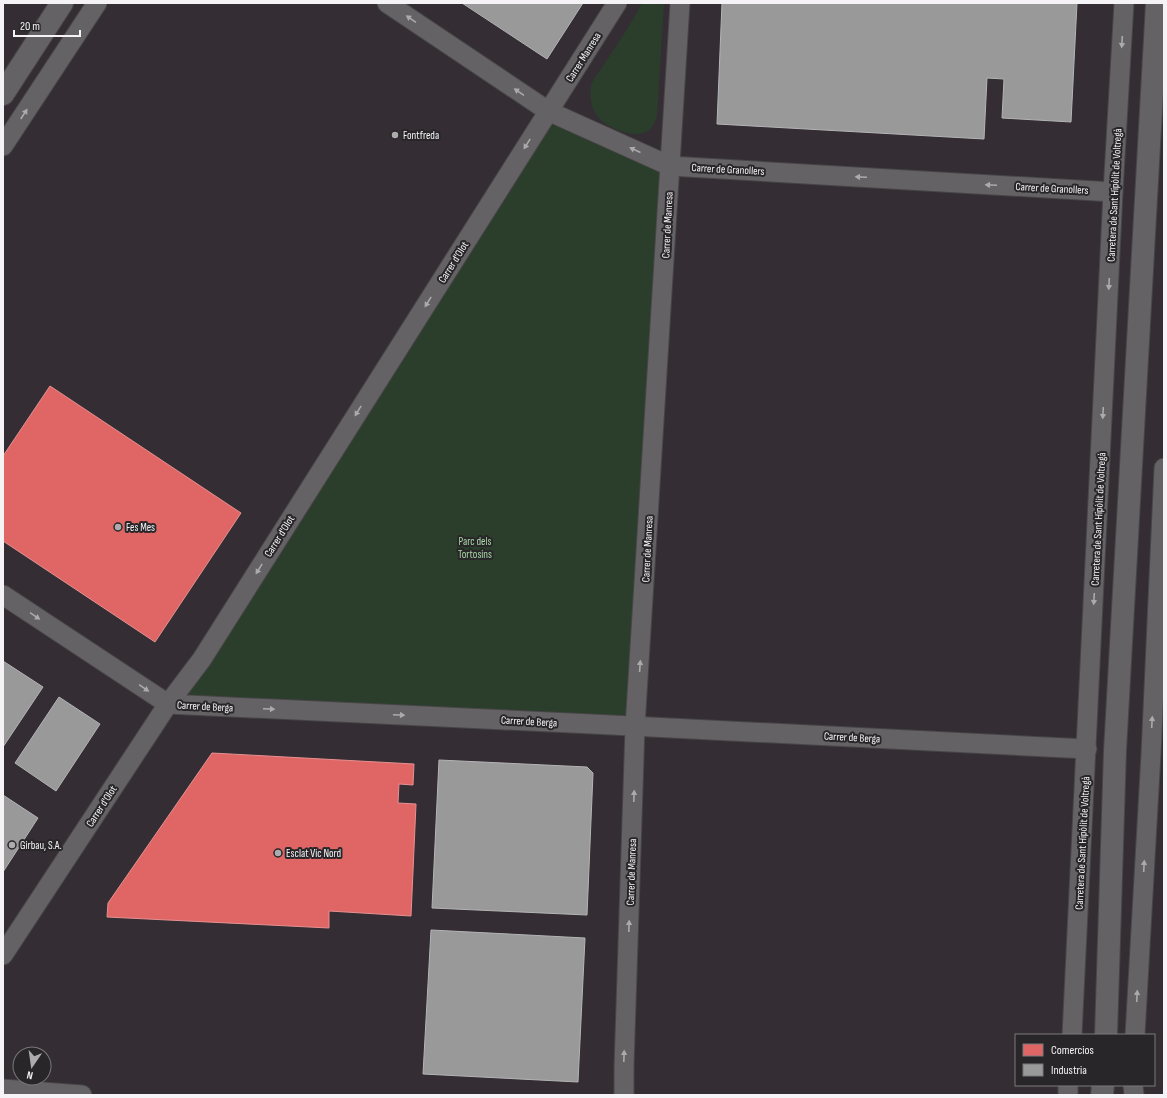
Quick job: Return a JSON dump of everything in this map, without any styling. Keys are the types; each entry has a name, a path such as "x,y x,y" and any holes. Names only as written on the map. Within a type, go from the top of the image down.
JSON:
{"street":[{"path":"3,94 62,3"},
{"path":"3,146 96,3"},
{"name":"Carrer de Granollers","path":"387,3 548,111 670,166 1113,192"},
{"name":"Carrer Manresa","path":"548,111 617,3"},
{"name":"Carrer de Manresa","path":"624,1095 636,727 680,3"},
{"name":"Carretera de Sant Hipòlit de Voltregà","path":"1072,1034 1113,192 1124,3"},
{"path":"1106,1034 1115,751 1157,3"},
{"name":"Carrer d'Olot","path":"3,955 168,704 202,659 548,111"},
{"path":"1135,1034 1157,754 1164,468"},
{"name":"Carrer de Berga","path":"3,595 168,704 1087,749"},
{"path":"3,1089 82,1095"}],"shaded area":[{"path":"3,3 1164,3 1164,1095 3,1095"}],"green space":[{"path":"642,3 664,3 657,116 651,128 641,134 635,134 623,132 599,119 592,106 590,91 593,80"},
{"name":"Parc dels Tortosins","path":"548,111 670,166 635,727 168,704"}],"building: Comercios":[{"name":"Fes Mes","path":"50,386 241,513 155,642 3,541 3,456"},
{"name":"Esclat Vic Nord","path":"212,753 414,764 413,785 399,784 398,803 416,804 411,916 329,911 329,928 107,917 108,903"}],"building: Industria":[{"path":"462,3 583,3 547,59"},
{"path":"722,3 1077,3 1071,122 1002,118 1004,79 987,78 984,139 717,124"},
{"path":"3,661 43,687 3,747"},
{"path":"59,697 100,724 56,791 15,763"},
{"path":"439,760 587,767 593,773 587,915 432,908"},
{"name":"Girbau, S.A.","path":"3,795 38,818 3,872"},
{"path":"431,930 585,938 578,1082 423,1074"}],"place":[{"name":"Fontfreda","path":"395,135"},
{"name":"Fes Mes","path":"118,527"},
{"name":"Girbau, S.A.","path":"12,845"},
{"name":"Esclat Vic Nord","path":"278,853"}]}
